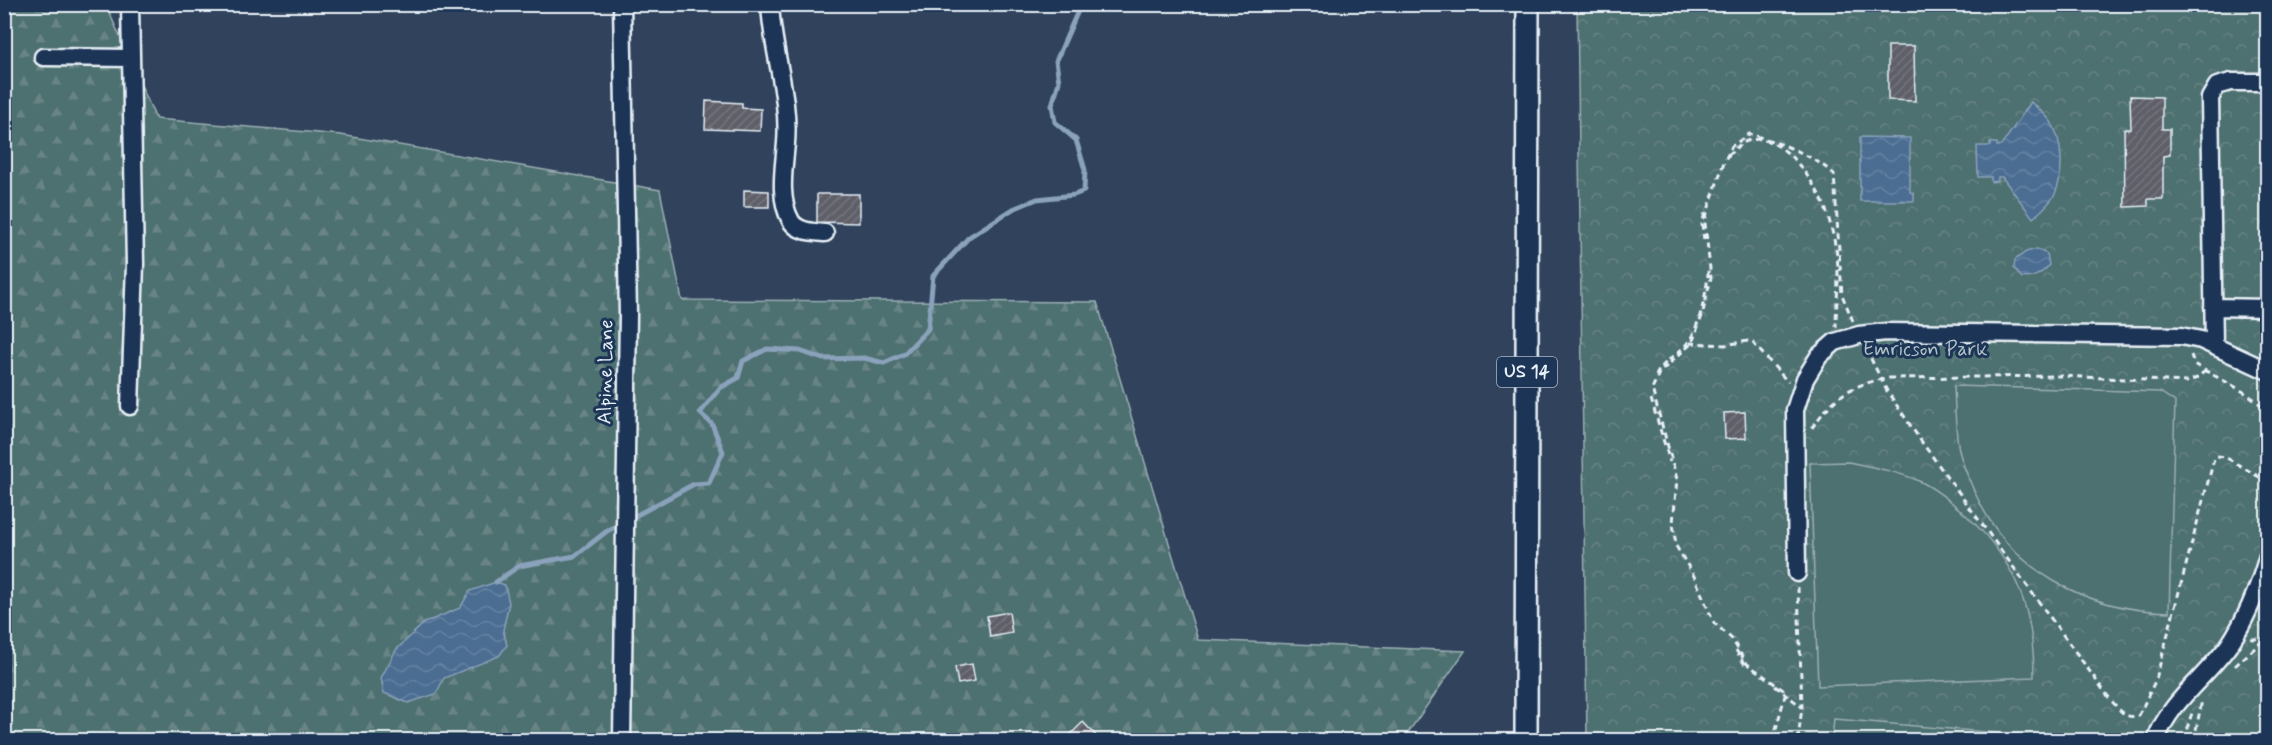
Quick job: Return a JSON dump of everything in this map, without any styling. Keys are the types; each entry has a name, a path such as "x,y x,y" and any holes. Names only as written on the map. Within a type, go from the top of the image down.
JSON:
{"main road":[{"name":"US 14","path":"1526,741 1528,4"}],"street":[{"path":"130,4 135,264 130,406"},
{"name":"Alpine Lane","path":"622,4 628,314 622,741"},
{"path":"770,4 773,37 785,99 786,141 783,190 786,210 793,224 806,232 825,233"},
{"path":"43,57 131,58"},
{"path":"2214,346 2210,98 2217,86 2231,82 2268,82"},
{"path":"2213,308 2268,308"},
{"path":"1797,573 1795,410 1805,379 1819,356 1835,342 1859,335 1886,332 2181,336 2214,346 2268,371"},
{"path":"2156,741 2169,714 2228,646 2247,614 2259,587 2268,556"}],"path":[{"path":"1802,707 1743,664 1730,640 1713,625 1693,577 1675,547 1672,523 1675,480 1654,411 1651,388 1657,372 1690,343 1700,316 1708,277 1703,214 1732,146 1749,134 1783,145 1822,164 1834,174 1842,295 1881,380 1921,441 2110,699 2124,714 2131,717 2139,715 2156,679 2214,459 2217,456 2225,457 2268,480"},
{"path":"1724,162 1735,148 1752,138 1772,142 1796,159 1823,201 1835,246 1835,342"},
{"path":"2191,338 2191,355 2194,364 2256,400 2268,415"},
{"path":"1690,343 1725,345 1748,341 1753,343 1800,394"},
{"path":"1796,455 1826,408 1861,383 1963,376 2061,376 2186,382 2197,378 2205,371"},
{"path":"2268,439 2263,458 2263,471 2268,480"},
{"path":"1797,573 1802,707 1798,741"},
{"path":"2231,669 2268,637"},
{"path":"2194,741 2202,700 2207,691"},
{"path":"1773,741 1786,695"}],"green space":[{"path":"4,5 106,5 156,119 341,135 660,190 682,300 1097,302 1198,640 1465,651 1403,740 5,740"},
{"name":"Emricson Park","path":"1577,5 2267,7 2267,740 1587,740"},
{"path":"1954,386 2160,392 2175,402 2169,612 2138,610 2108,604 2080,594 2054,581 2008,544 1990,520 1975,493 1962,461 1957,434"},
{"path":"1848,462 1893,472 1926,484 1951,502 1985,534 2010,570 2026,610 2031,631 2034,677 1818,686 1810,463"},
{"path":"1834,719 2078,740 1832,740"}],"water":[{"path":"2031,102 2051,122 2058,138 2061,157 2060,177 2055,194 2033,218 2002,177 1998,177 1998,181 1991,182 1991,177 1978,177 1977,146 1990,146 1990,143 1997,143 1997,146 2001,146"},
{"path":"1860,137 1910,138 1910,192 1914,193 1914,201 1860,201"},
{"path":"2036,249 2047,254 2049,265 2037,275 2029,278 2021,277 2014,268 2015,260 2026,252"},
{"path":"496,582 505,585 509,603 503,630 507,645 499,656 444,678 436,694 408,703 384,693 381,678 396,650 424,623 460,608 470,591"}],"building":[{"path":"1888,46 1914,46 1915,101 1888,100"},
{"path":"2130,96 2162,97 2162,129 2170,129 2170,155 2163,156 2163,199 2148,199 2148,206 2125,207 2124,129 2131,129"},
{"path":"706,101 742,103 742,108 761,109 760,131 705,129"},
{"path":"744,190 769,191 769,207 744,207"},
{"path":"817,194 859,194 859,223 817,222"},
{"path":"1745,412 1746,438 1725,439 1724,413"},
{"path":"1009,612 1012,633 990,637 987,616"},
{"path":"972,664 975,681 958,684 955,667"},
{"path":"1083,722 1101,741 1064,741"}],"waterway":[{"path":"496,582 519,566 575,556 607,531 694,484 709,483 723,452 712,424 700,413 720,388 738,378 743,361 767,349 800,351 823,359 864,358 884,363 904,354 928,329 933,276 969,237 1013,209 1037,199 1074,195 1084,191 1085,170 1076,140 1055,122 1052,105 1059,82 1056,61 1081,4"}]}
